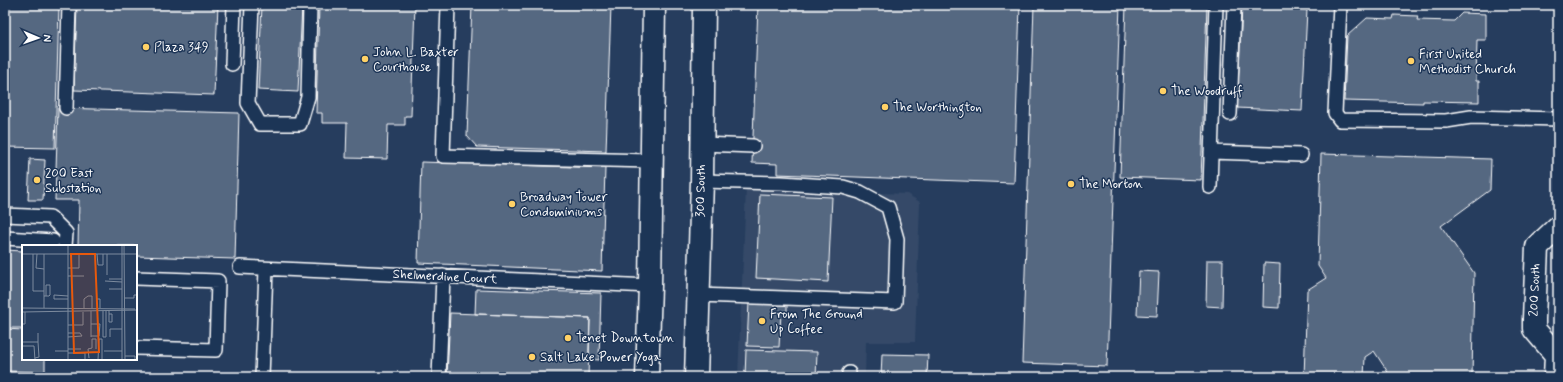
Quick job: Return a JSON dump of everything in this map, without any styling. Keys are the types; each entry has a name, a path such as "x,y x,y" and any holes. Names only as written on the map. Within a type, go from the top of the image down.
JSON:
{"street":[{"path":"647,377 650,286 654,5"},
{"name":"300 South","path":"696,377 702,181 704,5"},
{"name":"200 South","path":"1555,377 1557,354 1534,329 1534,319 1537,247 1558,227"}],"lane":[{"path":"66,108 69,5"},
{"path":"232,64 234,5"},
{"path":"252,5 248,103 260,124 300,124 308,96 310,5"},
{"path":"448,5 443,156 651,161"},
{"path":"1210,187 1216,5"},
{"path":"1230,114 1234,5"},
{"path":"1340,5 1335,113 1340,120 1446,121 1471,117 1558,120"},
{"path":"702,144 753,146"},
{"path":"1211,152 1301,155"},
{"path":"698,295 895,302 897,239 888,206 860,192 843,187 781,183 702,181"},
{"path":"5,215 50,217 66,233 59,243 5,238"},
{"name":"Shelmerdine Court","path":"240,267 650,286"},
{"path":"262,377 266,269"},
{"path":"439,377 443,276"},
{"path":"137,278 218,281 216,350 137,348"}],"path":[{"path":"1529,8 1536,8"}],"shaded area":[{"path":"746,188 907,194 920,202 915,342 866,342 865,377 738,377"}],"building":[{"path":"6,5 59,5 55,148 5,147"},
{"name":"Plaza 349","path":"77,5 218,5 214,95 74,90"},
{"path":"262,5 302,5 298,92 258,90"},
{"name":"John L. Baxter Courthouse","path":"319,5 415,5 411,116 405,116 405,125 388,125 387,159 346,158 347,123 322,123 322,113 316,113"},
{"path":"472,5 611,5 606,151 477,147 467,136"},
{"name":"The Worthington","path":"758,5 1020,5 1014,183 777,174 777,164 752,163"},
{"name":"The Morton","path":"1034,5 1120,5 1107,366 1022,363"},
{"name":"The Woodruff","path":"1126,5 1207,5 1201,180 1120,177"},
{"path":"1242,6 1307,10 1302,111 1237,108"},
{"name":"First United Methodist Church","path":"1462,13 1486,14 1486,40 1477,40 1476,81 1479,81 1479,102 1423,101 1423,103 1344,101 1347,36 1367,18 1393,19 1394,15 1418,16 1417,20 1454,21"},
{"path":"58,108 239,113 235,259 137,256 137,245 78,245 79,200 55,200"},
{"path":"1321,154 1491,159 1490,190 1441,226 1474,273 1472,377 1391,377 1374,351 1365,357 1364,377 1304,377 1307,290 1326,278 1318,266"},
{"name":"200 East Substation","path":"30,159 45,160 43,200 28,200"},
{"name":"Broadway Tower Condominiums","path":"421,162 605,168 602,271 418,263"},
{"path":"760,194 832,197 828,282 756,278"},
{"path":"5,250 22,251 22,328 5,328"},
{"path":"1207,260 1223,260 1222,307 1206,306"},
{"path":"1264,263 1280,264 1279,308 1263,307"},
{"path":"1139,271 1159,272 1157,316 1137,315"},
{"path":"476,289 601,293 599,360 589,359 590,318 475,314"},
{"path":"749,302 787,304 787,313 781,313 779,347 747,346"},
{"path":"450,313 590,318 588,377 447,377"},
{"path":"5,329 22,330 22,360 45,360 45,372 5,371"},
{"path":"746,350 817,352 816,377 745,377"},
{"path":"882,354 928,355 927,377 881,377"}],"place":[{"name":"Plaza 349","path":"146,47"},
{"name":"John L. Baxter Courthouse","path":"365,59"},
{"name":"First United Methodist Church","path":"1411,61"},
{"name":"The Woodruff","path":"1163,91"},
{"name":"The Worthington","path":"885,107"},
{"name":"200 East Substation","path":"37,180"},
{"name":"The Morton","path":"1071,184"},
{"name":"Broadway Tower Condominiums","path":"512,204"},
{"name":"From The Ground Up Coffee","path":"762,321"},
{"name":"Tenet Downtown","path":"568,338"},
{"name":"Salt Lake Power Yoga","path":"532,357"}]}
